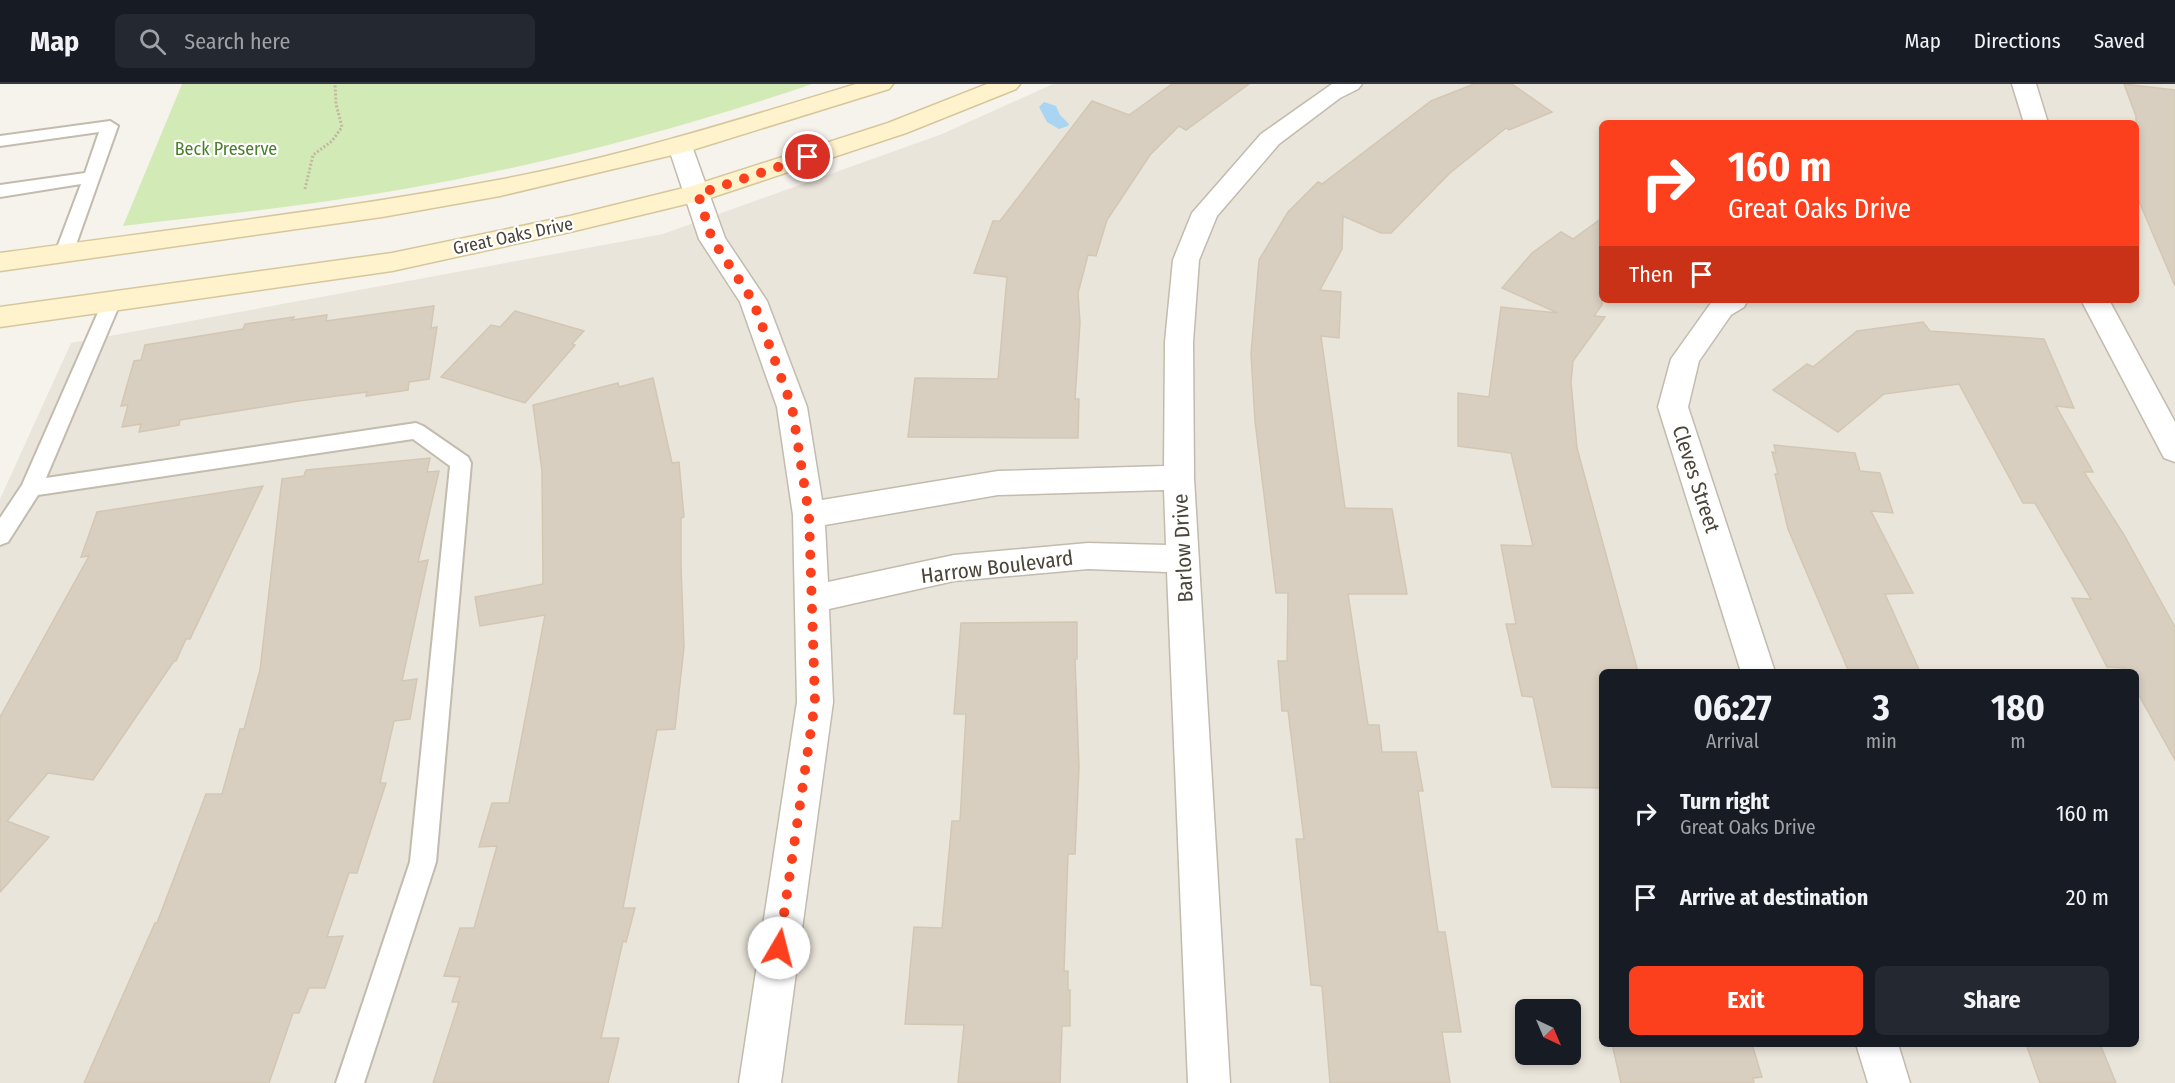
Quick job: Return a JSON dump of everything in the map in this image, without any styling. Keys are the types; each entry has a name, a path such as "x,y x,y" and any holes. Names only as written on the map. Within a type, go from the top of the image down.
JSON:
{"street":[{"path":"0,262 382,209 500,188 680,146 880,84"},
{"name":"Great Oaks Drive","path":"0,317 392,262 570,224 698,194 897,128 1008,84"},
{"name":"Barlow Drive","path":"1209,1083 1179,478 1179,342 1186,260 1205,213 1270,139 1332,93 1350,84"},
{"path":"2025,84 2035,120"},
{"path":"680,146 712,239 753,301 792,407 809,515 815,702 760,1083"},
{"name":"Cleves Street","path":"1729,303 1721,308 1685,358 1673,407 1757,669"},
{"path":"2097,303 2175,450"},
{"path":"809,515 998,483 1179,478"},
{"name":"Harrow Boulevard","path":"812,599 954,568 1088,556 1184,559"},
{"path":"1878,1047 1889,1083"}],"lane":[{"path":"0,141 110,126 64,253"},
{"path":"0,191 92,177"},
{"path":"0,536 30,488 112,301"},
{"path":"30,488 416,431 461,463 423,862 350,1083"}],"path":[{"path":"303,195 314,155 332,141 342,128 336,104 335,84"}],"shaded area":[{"path":"1053,84 2175,84 2175,1083 0,1083 0,499 71,343 663,234 942,134"}],"green space":[{"name":"Beck Preserve","path":"182,84 812,84 623,141 493,172 363,196 123,226"}],"water":[{"path":"1044,102 1056,106 1060,115 1069,124 1068,126 1059,129 1047,122 1039,107"}],"building":[{"path":"1172,84 1249,84 1186,130 1179,126 1150,155 1107,220 1096,256 1088,255 1078,293 1080,323 1075,399 1079,399 1078,438 908,437 915,378 998,379 1007,277 974,273 993,221 1000,221 1092,101 1129,115"},
{"path":"1474,84 1512,84 1552,112 1509,130 1506,128 1450,173 1391,233 1381,233 1343,216 1342,249 1320,290 1341,292 1339,338 1321,336 1345,508 1392,509 1407,594 1348,594 1368,725 1379,725 1382,752 1416,752 1423,791 1418,791 1438,932 1445,932 1461,1032 1442,1032 1450,1083 1330,1083 1322,986 1311,985 1296,839 1304,839 1288,711 1282,711 1278,661 1287,661 1288,593 1276,593 1255,421 1251,354 1259,260 1288,212 1318,182 1322,184 1431,101"},
{"path":"2124,84 2175,90 2175,286 2139,201 2139,120 2136,120"},
{"path":"1599,220 1599,303 1602,305 1594,316 1605,317 1573,361 1571,382 1577,448 1637,669 1599,669 1599,788 1552,787 1533,697 1522,696 1506,624 1516,624 1501,545 1533,546 1511,453 1458,446 1458,393 1489,397 1501,307 1558,313 1502,288 1532,253 1561,232 1573,239"},
{"path":"434,306 431,328 437,327 429,379 409,382 408,390 366,396 367,392 299,401 180,420 179,425 139,432 141,424 122,427 128,405 121,406 134,361 141,360 145,345 243,329 245,324 294,317 292,320 327,315 326,321"},
{"path":"515,311 584,331 572,344 575,345 525,403 441,377 491,325 500,327"},
{"path":"1923,322 1930,331 2044,339 2074,408 2056,406 2093,472 2084,472 2124,535 2175,627 2175,760 2139,695 2139,669 2107,667 2072,598 2091,599 2035,503 2023,503 1959,384 1884,394 1838,432 1773,390 1807,364 1813,367 1857,331"},
{"path":"653,378 672,463 679,462 684,517 681,518 681,566 684,647 675,729 657,730 623,908 635,908 626,942 623,941 601,1038 619,1038 608,1083 433,1083 459,1002 452,1002 460,977 444,976 460,928 474,928 497,846 479,847 492,803 509,803 545,615 480,626 475,597 543,584 542,471 533,405 618,383 619,387"},
{"path":"1774,445 1855,453 1860,471 1880,473 1893,513 1871,511 1913,593 1885,594 1919,669 1848,669 1788,529 1775,474 1778,474 1772,452 1776,453"},
{"path":"430,458 427,472 439,471 418,562 428,560 402,681 417,679 410,719 394,721 380,783 386,783 357,873 349,873 327,937 343,936 325,988 309,988 299,1013 293,1013 269,1083 84,1083 155,923 157,923 206,794 222,794 240,729 244,729 260,670 282,479 304,476 306,470"},
{"path":"263,486 190,639 186,639 176,661 93,780 48,773 7,821 49,837 0,892 0,717 89,556 81,557 97,512"},
{"path":"1077,622 1077,659 1075,659 1079,767 1075,854 1068,854 1064,971 1068,971 1070,1026 1062,1026 1060,1083 958,1083 964,1025 905,1024 914,927 942,928 952,821 960,821 966,714 954,714 961,623"},
{"path":"1613,1047 1753,1047 1762,1077 1753,1078 1754,1083 1621,1083"},
{"path":"2027,1047 2101,1047 2116,1083 2040,1083"}],"route":[{"path":"779,948 815,702 809,515 792,407 753,301 712,239 698,194 808,157"}]}
